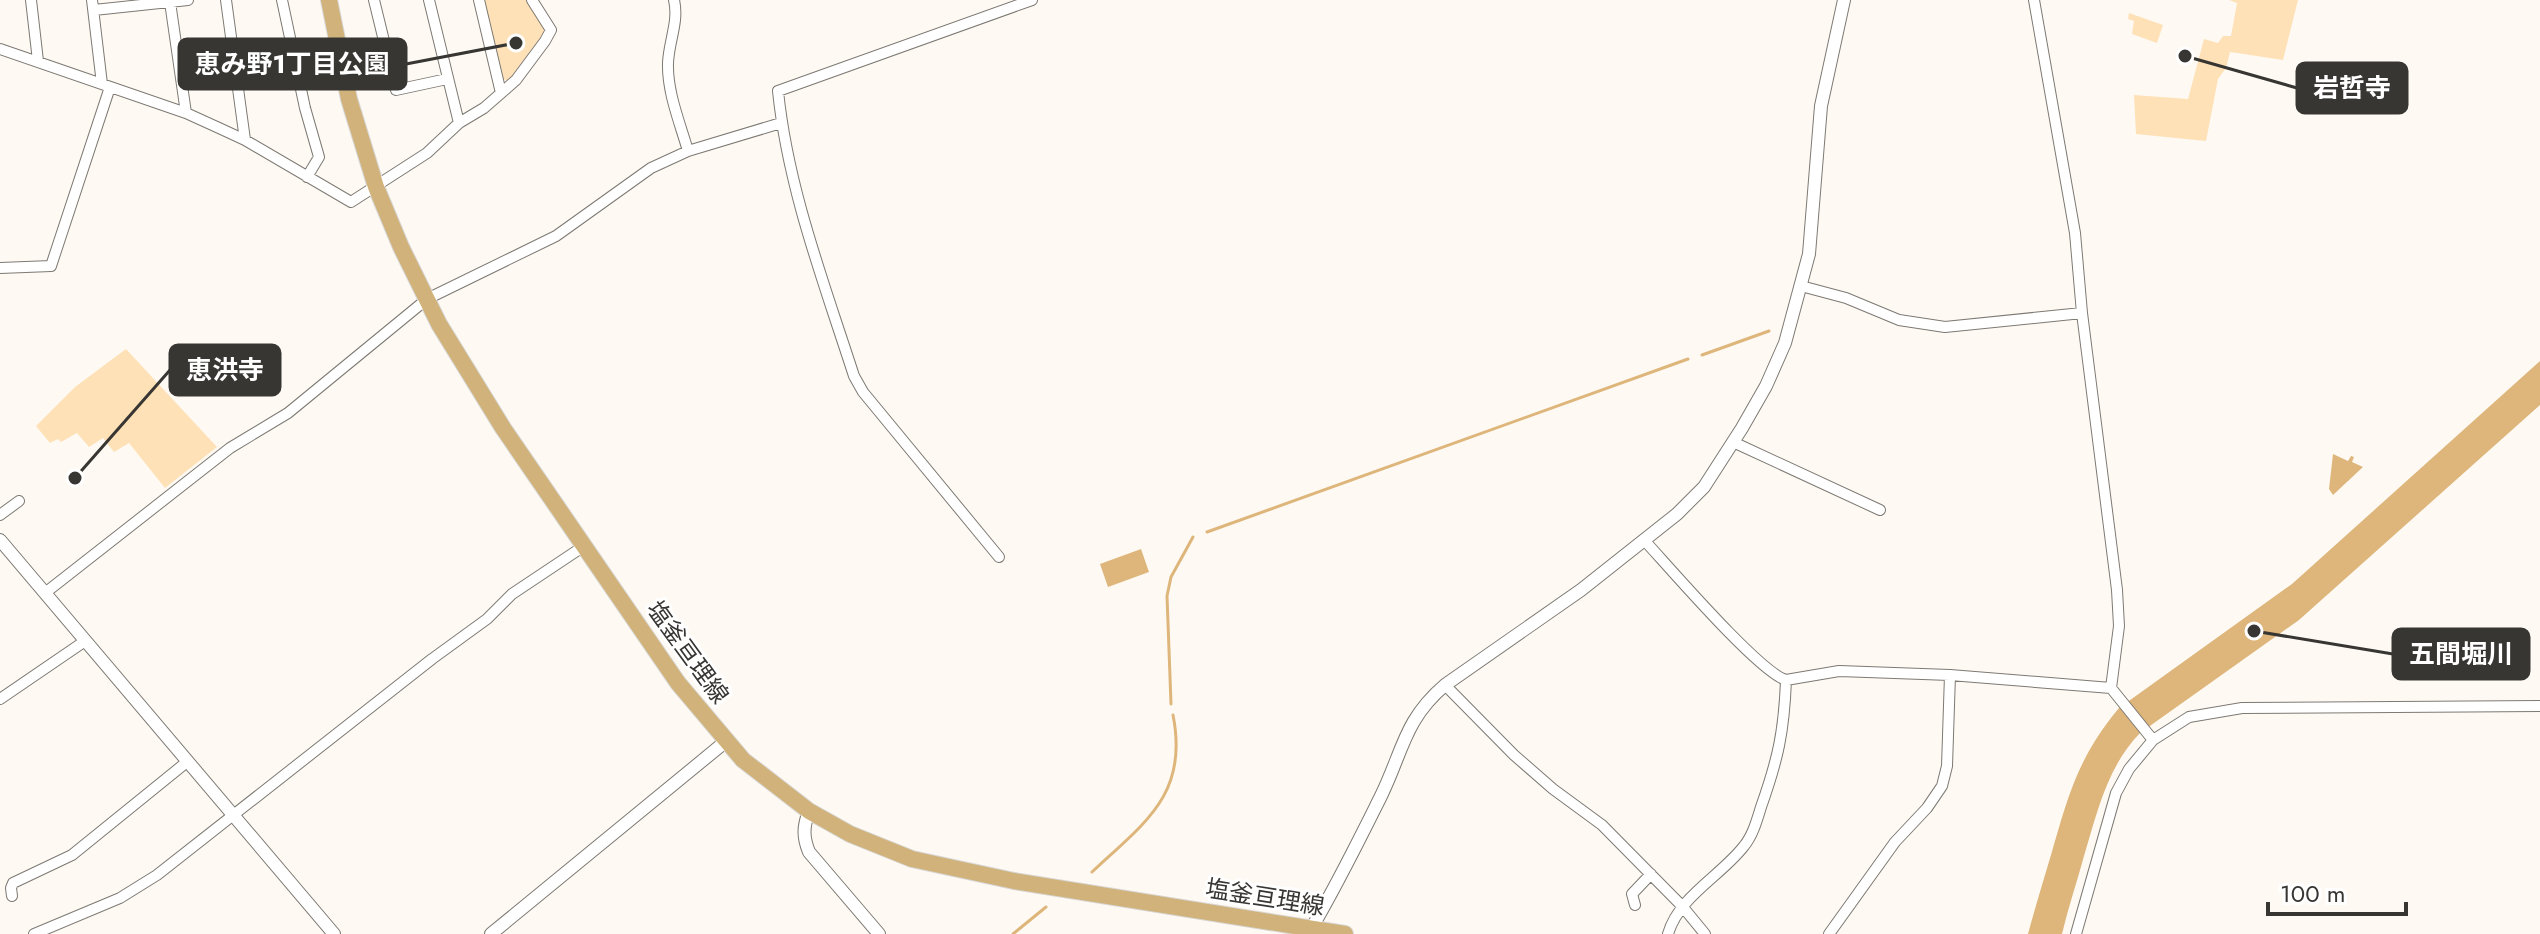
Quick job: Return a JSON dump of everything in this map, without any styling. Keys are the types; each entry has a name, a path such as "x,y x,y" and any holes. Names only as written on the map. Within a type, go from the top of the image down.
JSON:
{"main road":[{"name":"塩釜亘理線","path":"329,0 349,99 376,187 427,299 503,428 678,683 725,742 770,783 809,811 886,850 936,866 1310,932 1345,934"}],"street":[{"path":"31,0 38,61"},
{"path":"0,268 51,266 106,86 93,5 188,0"},
{"path":"226,0 245,140"},
{"path":"282,0 319,157 307,177"},
{"path":"374,0 396,90 447,79"},
{"path":"429,0 459,123"},
{"path":"479,0 501,93"},
{"path":"0,49 186,113 245,140 351,202 427,153 459,123 484,108 516,80 551,30 532,0"},
{"path":"674,0 677,17 668,66 673,98 688,151"},
{"path":"999,557 863,392 854,376 800,211 781,123 778,91 1032,0"},
{"path":"1310,932 1382,793 1412,720 1445,685 1581,590 1644,540 1704,487 1733,442 1778,360 1801,286 1813,234 1821,106 1844,0"},
{"path":"2034,0 2075,233 2117,593 2119,626 2111,688"},
{"path":"170,2 186,113"},
{"path":"45,593 230,448 288,413 331,380 382,333 427,299 556,236 651,168 688,151 781,123"},
{"path":"1801,286 1846,298 1899,320 1945,327 2082,313"},
{"path":"1733,442 1880,510"},
{"path":"0,515 19,501"},
{"path":"0,540 334,934"},
{"path":"1644,540 1778,678 1786,680 1839,671 1950,675 2111,688 2153,740"},
{"path":"34,934 120,898 157,875 487,619 512,594 584,546"},
{"path":"0,699 85,641"},
{"path":"1829,934 1895,842 1927,808 1942,786 1947,766 1950,675"},
{"path":"1668,934 1682,906 1745,845 1753,830 1779,755 1785,722 1786,680"},
{"path":"1445,685 1514,755 1602,825 1682,906 1705,934"},
{"path":"2076,934 2116,793 2129,769 2153,740 2189,717 2242,708 2540,706"},
{"path":"491,934 725,742"},
{"path":"12,896 13,883 72,855 188,761"},
{"path":"809,811 803,838 809,852 876,933"},
{"path":"1635,905 1632,894 1651,874"}],"shaded area":[{"path":"483,0 527,0 545,31 508,81 503,79"},
{"path":"2229,0 2298,0 2283,60 2230,52 2226,68 2218,79 2206,141 2136,134 2134,95 2188,99 2204,39 2218,43 2223,36 2231,36 2237,3"},
{"path":"2129,13 2163,25 2157,43 2132,34 2134,21 2128,19"},
{"path":"126,349 217,447 165,488 129,443 114,452 103,438 89,447 77,433 61,442 58,439 50,443 36,426 75,387"},
{"path":"2540,361 2540,405 2299,620 2140,733 2119,761 2104,791 2062,934 2028,934 2076,778 2093,743 2119,708 2292,584"},
{"path":"2333,454 2348,461 2351,456 2354,457 2352,462 2363,467 2333,495 2329,489"},
{"path":"1141,549 1149,572 1108,587 1100,564"}],"waterway":[{"path":"1702,355 1769,331"},
{"path":"1207,532 1688,359"},
{"path":"1171,704 1167,596 1171,577 1193,537"},
{"path":"1092,872 1145,822 1168,787 1176,743 1173,715"},
{"path":"1013,934 1046,907"}],"place":[{"name":"恵み野1丁目公園","path":"516,43"},
{"name":"岩哲寺","path":"2185,56"},
{"name":"恵洪寺","path":"75,478"},
{"name":"五間堀川","path":"2254,631"}]}
